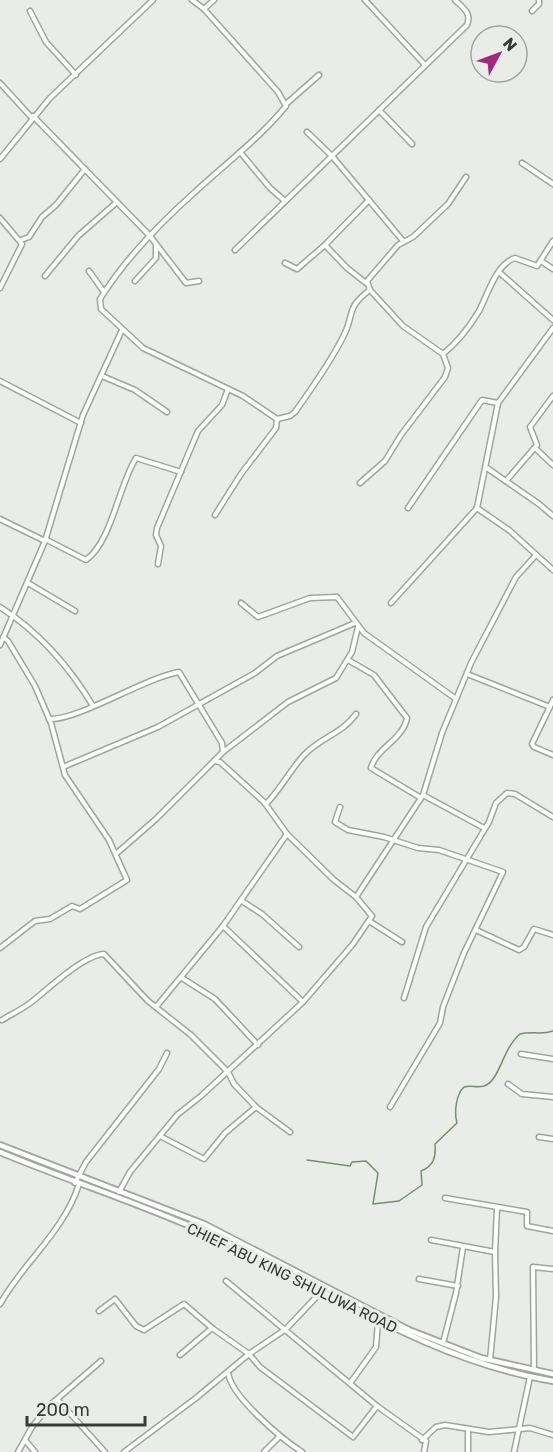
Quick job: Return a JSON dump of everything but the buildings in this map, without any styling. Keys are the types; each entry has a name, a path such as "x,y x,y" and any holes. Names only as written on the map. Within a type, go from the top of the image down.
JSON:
{"street":[{"path":"0,159 33,117 153,0"},
{"path":"192,0 204,9 286,104"},
{"path":"204,9 214,0"},
{"path":"365,0 425,65"},
{"path":"235,250 467,25 468,12 455,0"},
{"path":"532,10 539,4 539,0"},
{"path":"30,11 46,42 76,75"},
{"path":"320,75 286,104 240,152 150,236 113,277 99,305 122,330 143,348 236,393 277,419 290,416 295,412 344,336 349,313 354,304 370,290"},
{"path":"0,83 150,236 186,283 199,281"},
{"path":"379,110 412,144"},
{"path":"307,132 332,156 403,241"},
{"path":"240,152 270,188 285,201"},
{"path":"522,164 553,184"},
{"path":"21,240 29,237 42,217 56,205 85,169"},
{"path":"367,283 369,276 403,241 413,237 448,204 466,177"},
{"path":"285,263 297,269 325,245 369,200"},
{"path":"45,276 72,243 117,202"},
{"path":"0,218 21,240 21,248 0,288"},
{"path":"443,354 464,333 499,272 514,258 536,267 553,241"},
{"path":"135,281 156,258 155,245"},
{"path":"325,245 347,268 367,283 370,290 403,326 443,354 448,368 445,377 401,435 385,461 360,483"},
{"path":"541,261 553,269"},
{"path":"89,271 104,292"},
{"path":"499,272 553,320"},
{"path":"494,280 502,277"},
{"path":"391,603 477,508 498,403 553,328"},
{"path":"0,645 45,540 81,423 122,330"},
{"path":"102,376 135,390 167,412"},
{"path":"0,381 81,423"},
{"path":"158,564 161,546 156,530 198,431 212,418 227,397 228,389"},
{"path":"227,397 236,393"},
{"path":"507,481 535,448 537,442 530,427 553,396"},
{"path":"408,508 482,400 498,403"},
{"path":"215,515 241,474 276,428 277,419"},
{"path":"535,448 553,465"},
{"path":"0,519 86,561 103,538 123,484 136,458 181,472"},
{"path":"486,468 553,516"},
{"path":"477,508 509,530 553,570"},
{"path":"356,897 422,797 435,752 467,674 516,576 536,555"},
{"path":"28,583 75,611"},
{"path":"241,603 258,617 310,598 333,596 338,598 357,625 456,699"},
{"path":"0,607 13,615 72,671 93,706"},
{"path":"117,853 156,819 221,754 288,702 334,680 348,660 357,625"},
{"path":"63,766 158,728 255,673 277,656 357,625"},
{"path":"0,948 35,921 50,919 72,906 80,909 127,880 117,853 76,794 63,766 51,721 26,669 3,637"},
{"path":"348,660 374,675 407,718 403,731 386,745 371,768 484,828"},
{"path":"51,721 93,706 128,689 177,672 183,676 197,704 222,743 220,762"},
{"path":"467,674 550,707"},
{"path":"553,700 532,746 553,755"},
{"path":"266,804 280,790 303,756 337,733 356,714"},
{"path":"119,1192 126,1178 184,1108 228,1072 303,1002 369,921 370,913 356,897 334,880 287,834 266,804 220,762 214,761"},
{"path":"404,998 426,927 484,828 496,803 507,793 515,794 553,817"},
{"path":"340,807 334,822 348,830 395,840 418,848 439,850 465,861 503,872 452,985 440,1023 390,1107"},
{"path":"156,1007 182,978 242,901 287,834"},
{"path":"242,901 262,914 299,947"},
{"path":"369,921 402,942"},
{"path":"223,926 303,1002"},
{"path":"476,930 519,950 524,947 534,929 553,935"},
{"path":"2,1020 33,1002 59,978 101,954 106,956 156,1007 191,1035 228,1072 234,1084 256,1107 290,1132"},
{"path":"182,978 215,999 258,1045"},
{"path":"0,1304 21,1270 63,1217 78,1177 147,1081 159,1069 167,1053"},
{"path":"521,1054 553,1059"},
{"path":"508,1084 522,1094 553,1097"},
{"path":"160,1136 204,1159 225,1133 256,1107"},
{"path":"539,1137 553,1139"},
{"path":"0,1145 204,1224 344,1299 409,1330 490,1360 553,1374"},
{"name":"CHIEF ABU KING SHULUWA ROAD","path":"0,1152 194,1228 322,1291 344,1299 378,1322 473,1361 553,1381"},
{"path":"445,1198 527,1212 527,1226 553,1231"},
{"path":"490,1360 495,1297 497,1208"},
{"path":"431,1239 495,1252"},
{"path":"443,1342 458,1286 463,1246"},
{"path":"534,1370 533,1267 553,1269"},
{"path":"419,1279 458,1286"},
{"path":"226,1281 286,1329 300,1344 351,1382 377,1406 425,1439"},
{"path":"124,1452 249,1354 286,1329 322,1291"},
{"path":"99,1311 115,1299 136,1326 144,1330 184,1304 212,1328 249,1354 260,1367 353,1437 377,1406"},
{"path":"351,1382 376,1347 378,1322"},
{"path":"180,1355 212,1328"},
{"path":"18,1452 43,1413 101,1361"},
{"path":"228,1371 229,1379 238,1393 279,1437 302,1452"},
{"path":"514,1452 530,1377"},
{"path":"58,1400 105,1452"},
{"path":"424,1452 425,1439 440,1426 489,1432 535,1429 553,1436"},
{"path":"468,1430 468,1452"},
{"path":"264,1452 279,1437"},
{"path":"25,1440 35,1452"}],"waterway":[{"path":"307,1160 350,1166 352,1162 366,1161 378,1173 373,1204 399,1201 422,1185 421,1171 433,1160 435,1144 457,1123 456,1104 461,1090 464,1087 481,1087 489,1083 494,1078 514,1040 520,1034 553,1031"}]}
